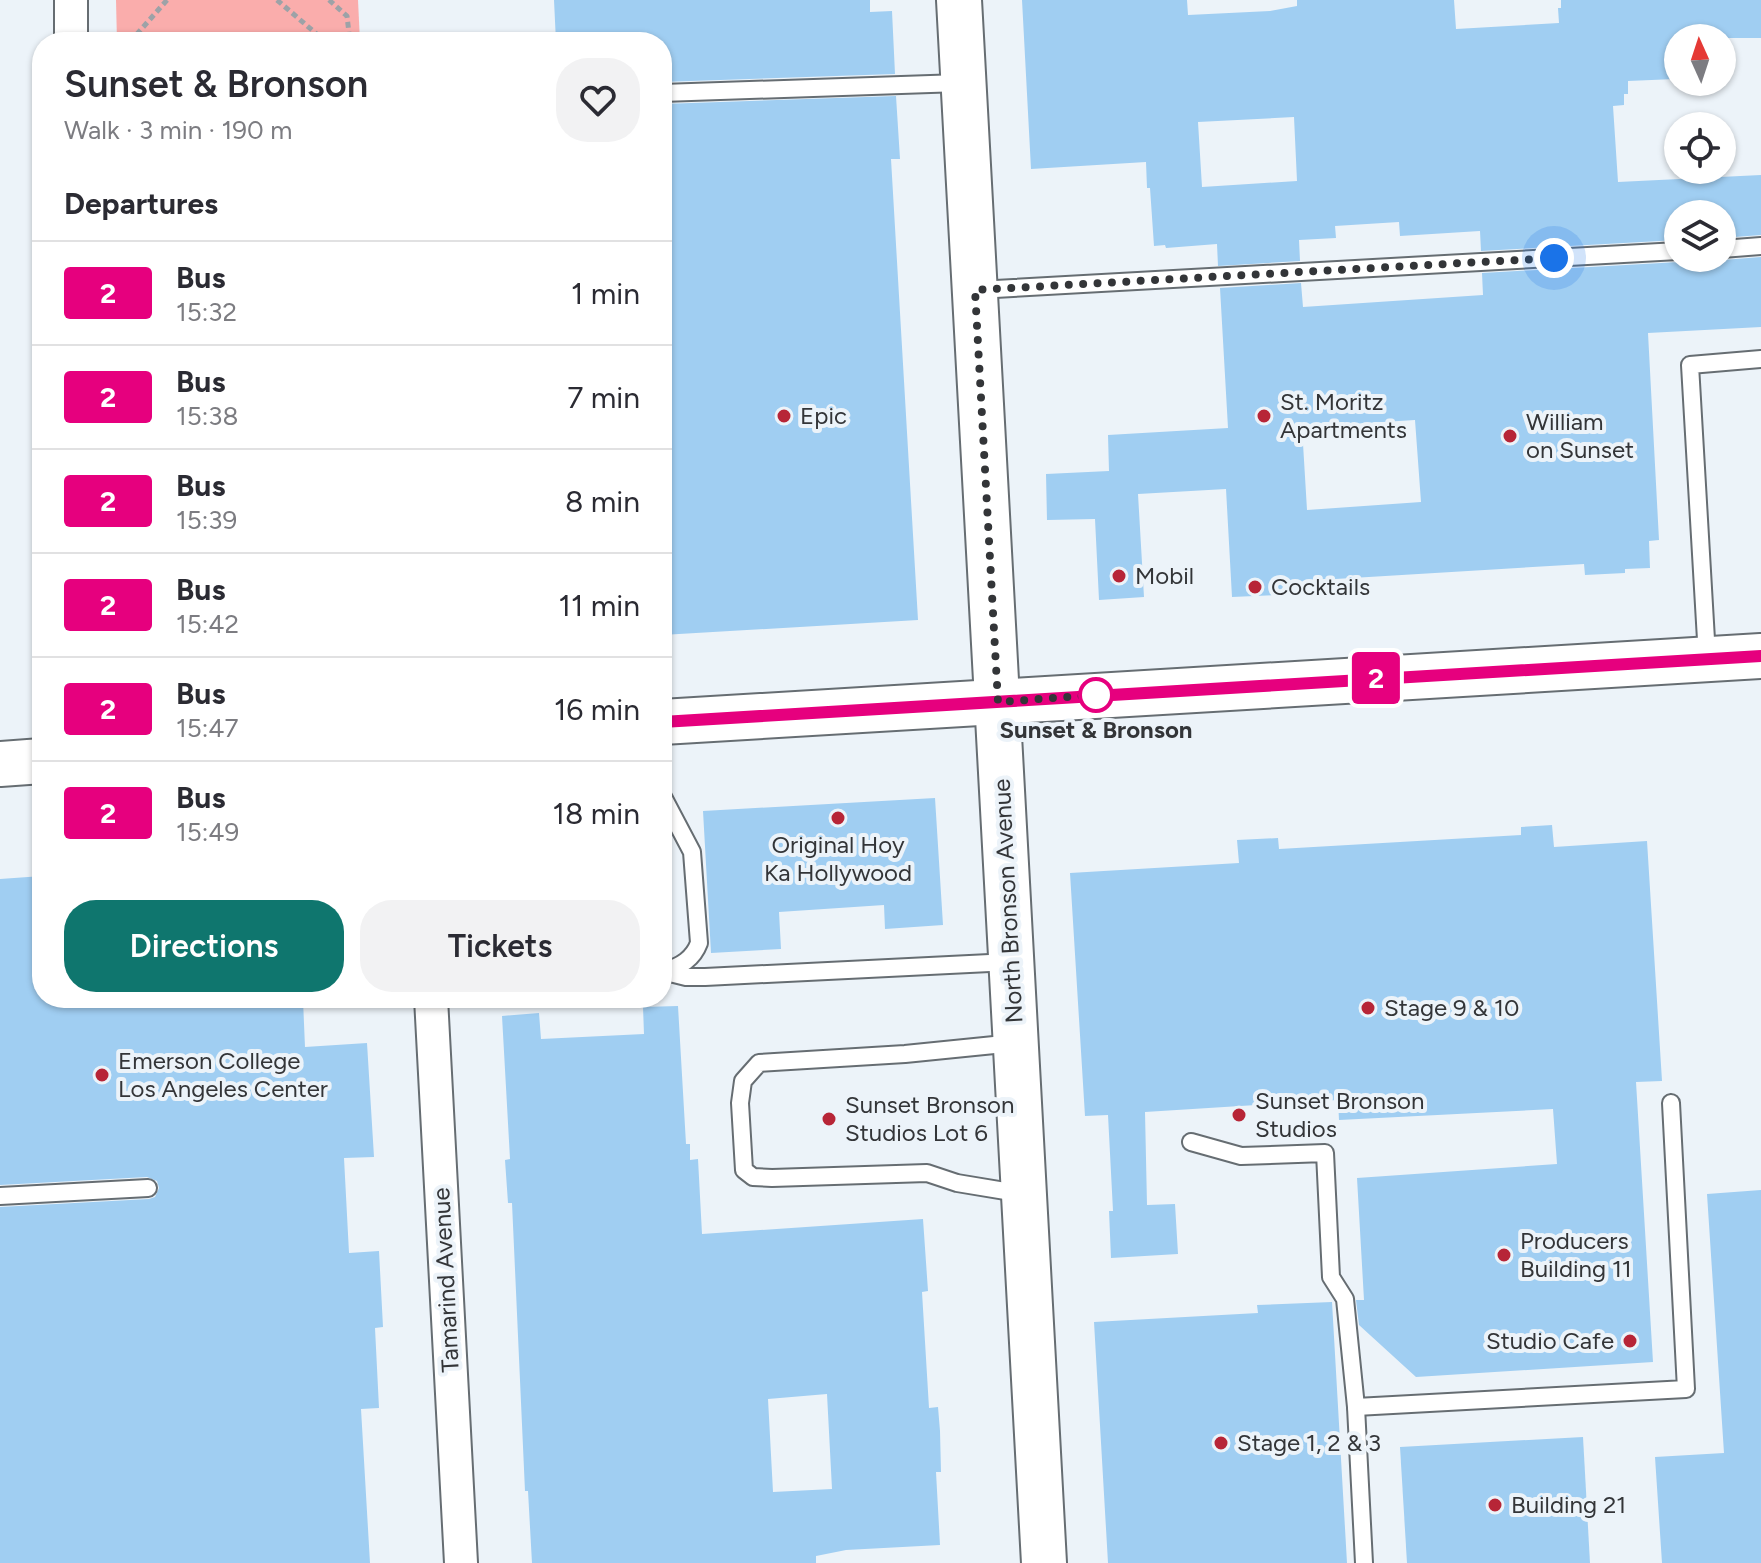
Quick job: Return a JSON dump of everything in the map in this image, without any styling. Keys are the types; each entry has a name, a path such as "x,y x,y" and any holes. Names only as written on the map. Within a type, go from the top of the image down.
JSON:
{"street":[{"path":"71,0 71,32"},
{"name":"North Bronson Avenue","path":"959,0 1044,1563"},
{"path":"672,721 1761,656"},
{"path":"0,764 32,762"},
{"name":"Tamarind Avenue","path":"432,1008 461,1563"}],"lane":[{"path":"672,93 963,83"},
{"path":"1736,248 1761,246"},
{"path":"975,290 1664,252"},
{"path":"1707,658 1690,365 1761,359"},
{"path":"672,814 692,852 699,943 688,960 672,968"},
{"path":"672,973 705,977 1012,962"},
{"path":"1016,1043 759,1063 743,1081 740,1103 744,1170 753,1177 927,1173 957,1183 1024,1194"},
{"path":"1356,1407 1686,1389 1671,1103"},
{"path":"1191,1142 1241,1156 1325,1153 1331,1277 1345,1299 1356,1407 1364,1563"},
{"path":"0,1196 148,1188"}],"path":[{"path":"139,32 167,0"},
{"path":"277,0 314,32"},
{"path":"329,0 347,16 349,32"}],"shaded area":[{"path":"116,0 358,0 360,32 117,32"}],"building":[{"path":"554,0 870,0 870,12 892,11 895,74 672,82 672,32 556,32"},
{"path":"1022,0 1187,0 1188,15 1270,11 1297,6 1297,0 1454,0 1456,29 1559,23 1561,0 1761,0 1761,38 1736,38 1736,24 1664,24 1664,79 1628,81 1624,105 1613,106 1618,182 1664,180 1664,184 1736,184 1736,176 1761,175 1761,235 1736,237 1736,200 1664,200 1664,241 1481,251 1480,231 1400,236 1399,222 1335,226 1336,238 1299,240 1300,261 1218,266 1217,244 1154,246 1146,162 1031,169","holes":["1294,117 1297,181 1202,187 1198,122"]},
{"name":"Epic","path":"896,96 900,159 891,159 918,620 672,634 672,104"},
{"path":"1761,257 1761,327 1648,333 1659,540 1649,541 1650,568 1585,575 1584,564 1319,580 1319,593 1232,597 1226,489 1138,494 1144,597 1099,600 1095,519 1047,520 1046,474 1109,471 1108,435 1228,428 1220,288 1301,283 1303,307 1483,295 1482,273 1664,263 1664,272 1736,272 1736,259","holes":["1415,420 1421,502 1307,510 1302,427"]},
{"path":"935,798 943,925 885,929 884,905 779,912 781,949 711,953 703,811"},
{"path":"1552,825 1554,847 1647,841 1662,1081 1636,1082 1653,1362 1416,1377 1359,1325 1356,1300 1364,1300 1357,1178 1557,1164 1553,1109 1339,1120 1338,1100 1145,1112 1147,1205 1175,1204 1178,1254 1111,1258 1109,1211 1113,1211 1108,1115 1085,1116 1070,873 1239,863 1237,840 1278,838 1279,849 1521,835 1521,827"},
{"path":"32,877 32,1008 303,1008 305,1047 367,1043 374,1157 344,1158 349,1253 379,1251 383,1327 375,1328 379,1408 361,1409 370,1563 0,1563 0,1207 149,1199 155,1197 159,1188 157,1181 147,1177 0,1185 0,879"},
{"path":"678,1006 686,1144 690,1144 690,1160 698,1159 702,1234 923,1219 928,1291 922,1292 929,1408 938,1407 940,1431 941,1472 936,1472 940,1545 846,1550 816,1556 816,1563 532,1563 528,1491 525,1491 512,1203 508,1203 505,1160 510,1159 502,1016 539,1013 541,1039 644,1034 643,1008","holes":["827,1394 832,1489 773,1492 768,1399"]},
{"path":"1761,1190 1761,1563 1662,1563 1655,1457 1724,1453 1707,1194"},
{"name":"Stage 1, 2 & 3","path":"1332,1302 1347,1563 1108,1563 1094,1322 1258,1313 1257,1305"},
{"name":"Building 21","path":"1583,1437 1590,1563 1407,1563 1400,1447"}],"bus line":[{"name":"2","path":"672,721 1761,656"}],"place":[{"name":"Epic","path":"784,416"},
{"name":"St. Moritz Apartments","path":"1264,416"},
{"name":"William on Sunset","path":"1510,436"},
{"name":"Mobil","path":"1119,576"},
{"name":"Cocktails","path":"1255,587"},
{"name":"Sunset & Bronson","path":"1096,695"},
{"name":"Original Hoy Ka Hollywood","path":"838,818"},
{"name":"Stage 9 & 10","path":"1368,1008"},
{"name":"Emerson College Los Angeles Center","path":"102,1075"},
{"name":"Sunset Bronson Studios","path":"1239,1115"},
{"name":"Sunset Bronson Studios Lot 6","path":"829,1119"},
{"name":"Producers Building 11","path":"1504,1255"},
{"name":"Studio Cafe","path":"1630,1341"},
{"name":"Stage 1, 2 & 3","path":"1221,1443"},
{"name":"Building 21","path":"1495,1505"}],"route":[{"path":"1096,695 998,702 975,290 1554,258"}]}
